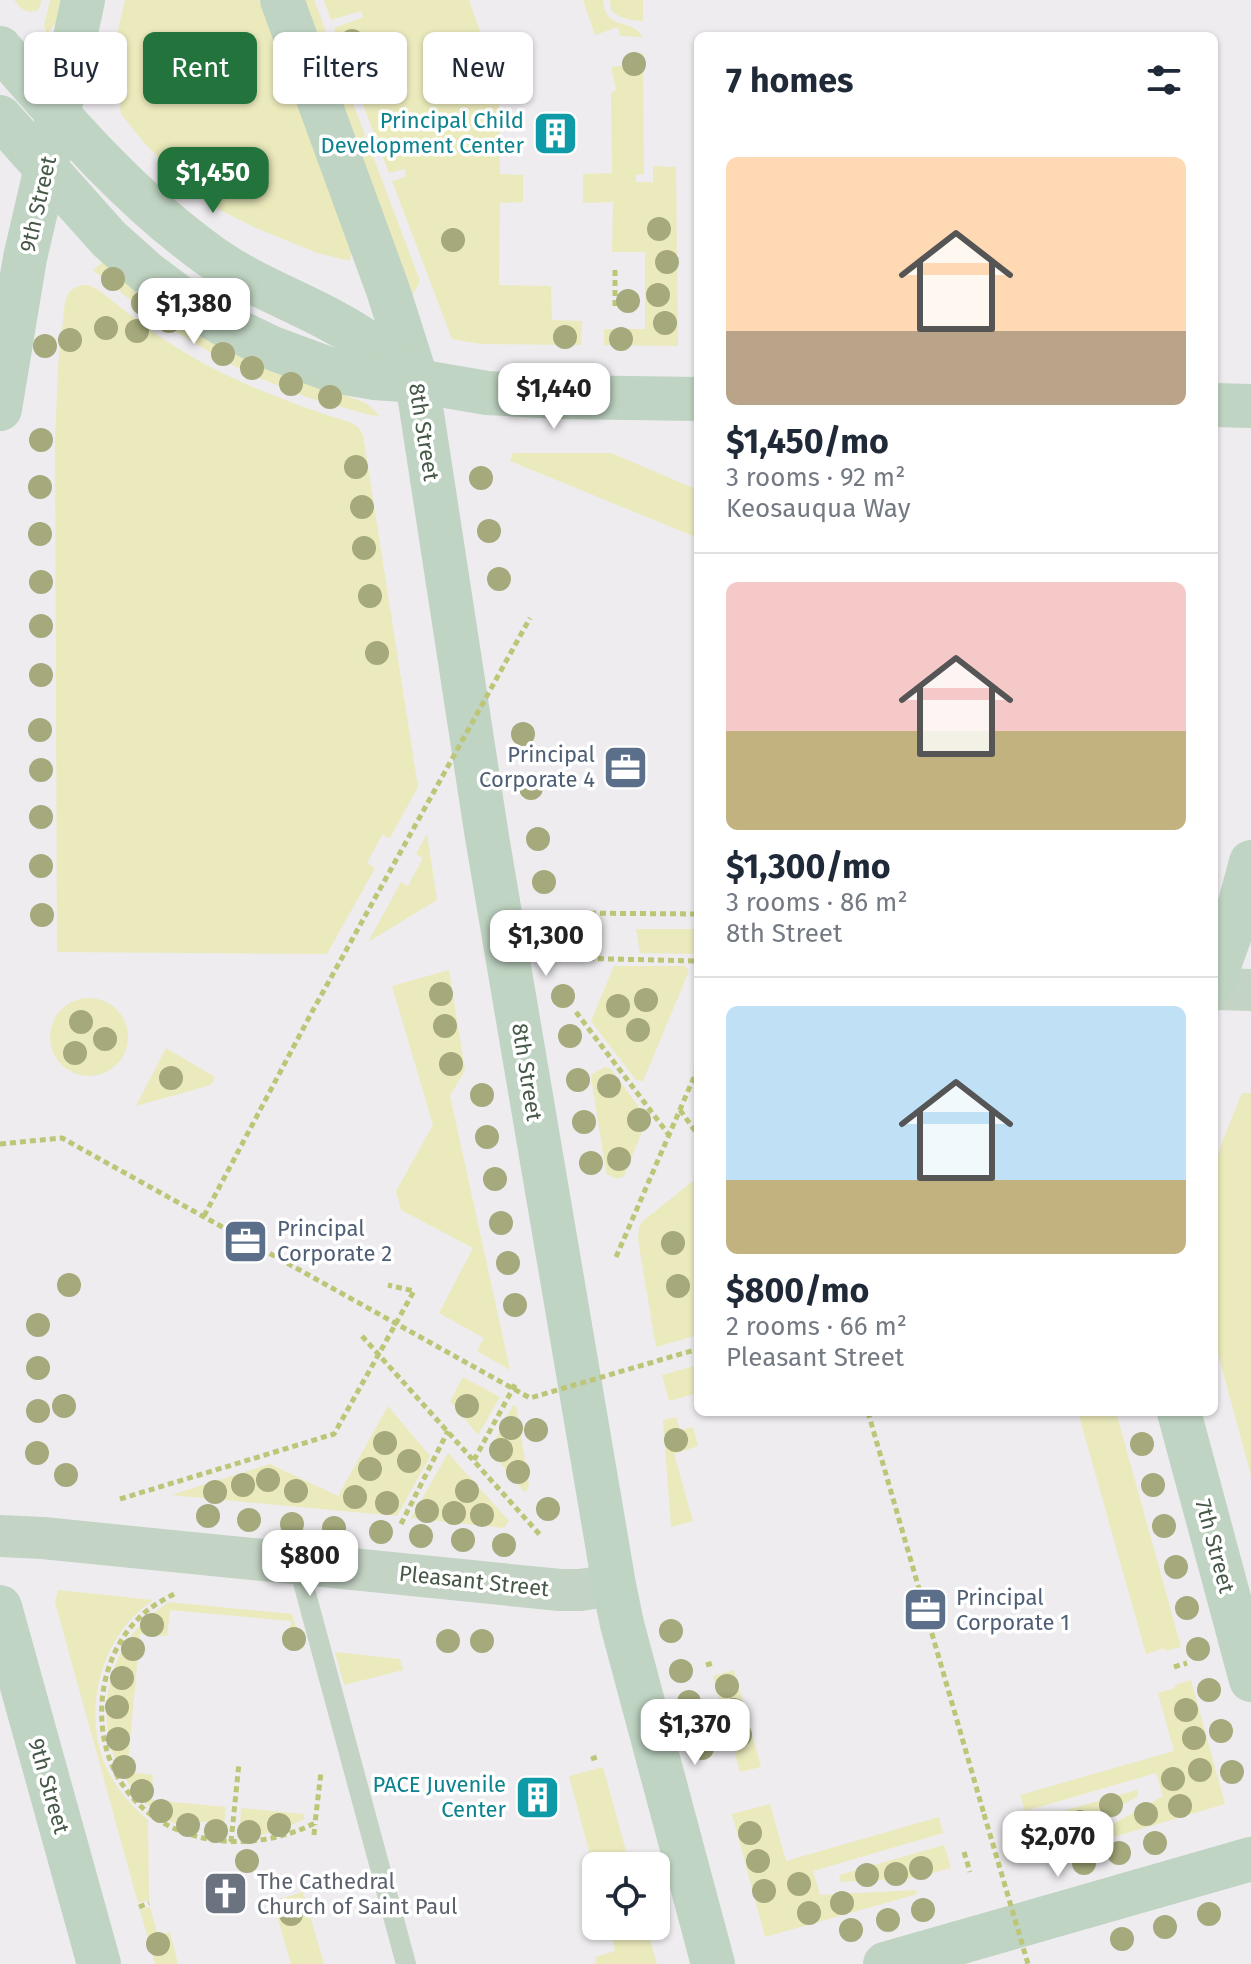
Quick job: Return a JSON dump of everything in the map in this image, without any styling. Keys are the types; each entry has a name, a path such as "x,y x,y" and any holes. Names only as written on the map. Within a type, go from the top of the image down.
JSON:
{"main road":[{"name":"9th Street","path":"0,409 25,258 83,0"},
{"name":"8th Street","path":"282,0 388,290 417,381 487,837 614,1585 713,1964"},
{"path":"0,48 58,116 112,172 214,259 265,289 342,326 417,381"},
{"path":"0,117 109,239 146,272 186,302 272,348 334,371 487,393 694,399"},
{"path":"1218,405 1251,406"},
{"path":"1218,969 1251,862"},
{"name":"7th Street","path":"1180,1416 1251,1680"},
{"name":"9th Street","path":"0,1607 99,1964"},
{"path":"885,1964 1251,1859"}],"street":[{"path":"1218,989 1251,990"},
{"name":"Pleasant Street","path":"0,1536 560,1590 590,1590 614,1585"}],"lane":[{"path":"298,1564 406,1964"}],"path":[{"path":"615,270 615,310"},
{"path":"204,1216 313,1010 530,618"},
{"path":"560,913 694,914"},
{"path":"568,958 694,961"},
{"path":"576,1012 669,1135"},
{"path":"616,1257 694,1077"},
{"path":"680,1109 694,1129"},
{"path":"0,1144 62,1138 530,1398 694,1350"},
{"path":"120,1499 334,1434 414,1291 388,1285"},
{"path":"362,1336 541,1536"},
{"path":"474,1460 517,1381"},
{"path":"869,1416 1028,1964"},
{"path":"401,1524 448,1431"},
{"path":"174,1594 136,1620 110,1662 101,1716 109,1759 120,1781 150,1814 191,1836 231,1842 263,1840 285,1836 315,1823"},
{"path":"1174,1667 1187,1663"},
{"path":"591,1759 600,1756"},
{"path":"231,1842 239,1763"},
{"path":"314,1835 321,1772"},
{"path":"1020,1837 1025,1855"},
{"path":"964,1852 970,1872"},
{"path":"139,1907 149,1903"}],"green space":[{"path":"14,0 42,0 38,10 30,12"},
{"path":"50,0 61,0 56,23 49,32 44,26"},
{"path":"125,0 259,0 273,37 273,104 299,104 352,244 350,261 317,253 256,228 218,209 180,179 121,114 119,104 127,104 127,32 118,32"},
{"path":"303,0 314,0 326,32 315,32"},
{"path":"324,0 469,0 480,32 423,32 423,104 499,104 500,174 523,175 523,202 500,203 499,285 551,286 552,320 582,321 581,345 481,344 452,339 392,181 406,177 405,169 389,173 363,104 407,104 407,32 336,32 334,28 363,17 361,11 331,20"},
{"path":"583,0 603,0 609,16 632,27 643,37 620,36 618,27 595,35"},
{"path":"610,0 643,0 643,21 618,15 611,10"},
{"path":"643,53 644,174 636,175 636,182 653,182 653,166 676,167 678,346 604,345 604,329 645,329 645,252 612,252 613,202 583,203 583,174 612,173 611,93 616,90 611,67 625,65 624,57"},
{"path":"342,104 353,104 420,281 413,294"},
{"path":"104,261 313,384 366,403 380,416 309,398 226,362 153,318 93,270"},
{"path":"82,285 97,289 161,338 214,369 282,399 352,423 363,435 418,787 390,838 382,835 367,863 375,868 327,954 57,952 55,443 58,366 65,302 70,291"},
{"path":"513,453 611,453 694,488 694,536 510,461"},
{"path":"427,834 437,900 368,942 401,882 408,886 423,858 416,854"},
{"path":"636,929 694,929 694,954 640,953"},
{"path":"614,966 685,966 689,971 643,1081 636,1080 591,1021"},
{"path":"449,970 465,1070 450,1096 510,1370 477,1351 484,1338 439,1313 473,1248 401,1210 396,1191 433,1125 392,986"},
{"path":"89,998 104,1001 116,1010 125,1022 128,1037 125,1052 116,1064 104,1073 89,1076 74,1073 62,1064 53,1052 50,1037 53,1022 62,1010 74,1001"},
{"path":"166,1048 215,1077 211,1085 136,1106"},
{"path":"605,1067 611,1069 646,1117 624,1176 617,1179 606,1171 591,1077"},
{"path":"1242,1093 1251,1093 1251,1475 1218,1354 1218,1156"},
{"path":"694,1180 694,1336 656,1347 638,1240 643,1221"},
{"path":"694,1366 694,1394 669,1401 662,1375"},
{"path":"463,1377 500,1397 478,1435 450,1401"},
{"path":"513,1405 516,1406 529,1485 525,1493 490,1451"},
{"path":"388,1406 430,1456 397,1516 171,1495 270,1464 338,1496"},
{"path":"1079,1416 1117,1416 1181,1647 1146,1654"},
{"path":"676,1417 680,1430 693,1427 698,1446 674,1454 693,1521 671,1527 663,1420"},
{"path":"448,1453 509,1521 504,1528 411,1518"},
{"path":"58,1590 153,1600 120,1633 109,1653 96,1698 95,1722 106,1767 124,1796 148,1820 149,1900 138,1903 55,1602"},
{"path":"168,1602 292,1614 302,1649 288,1647 291,1621 170,1610 167,1636 140,1634 127,1772 153,1775 151,1800 226,1807 224,1824 177,1819 176,1824 158,1814 134,1790 114,1756 107,1716 108,1696 118,1658 137,1629"},
{"path":"335,1652 400,1659 403,1670 344,1685"},
{"path":"734,1670 761,1767 740,1772 713,1676"},
{"path":"1191,1680 1225,1804 1080,1847 1079,1843 1163,1796 1156,1773 1025,1811 1020,1795 1174,1751 1158,1693"},
{"path":"603,1767 626,1852 589,1852 569,1776"},
{"path":"1137,1790 1138,1796 1075,1832 1037,1844 1031,1820"},
{"path":"770,1804 786,1861 939,1817 943,1833 813,1871 820,1895 916,1890 917,1894 765,1937 732,1814"},
{"path":"241,1808 304,1814 304,1819 257,1836 258,1827 240,1825"},
{"path":"944,1845 951,1868 914,1878 841,1882 839,1875"},
{"path":"303,1892 324,1964 291,1964 273,1901"},
{"path":"150,1907 158,1935 170,1932 178,1964 155,1964 140,1910"},
{"path":"612,1940 650,1940 657,1964 594,1964 595,1957 615,1951"}],"place":[{"name":"Principal Child Development Center","path":"555,133"},
{"name":"Principal Corporate 4","path":"626,767"},
{"name":"Principal Corporate 2","path":"246,1241"},
{"name":"Principal Corporate 1","path":"925,1610"},
{"name":"PACE Juvenile Center","path":"537,1797"},
{"name":"The Cathedral Church of Saint Paul","path":"226,1894"}]}
